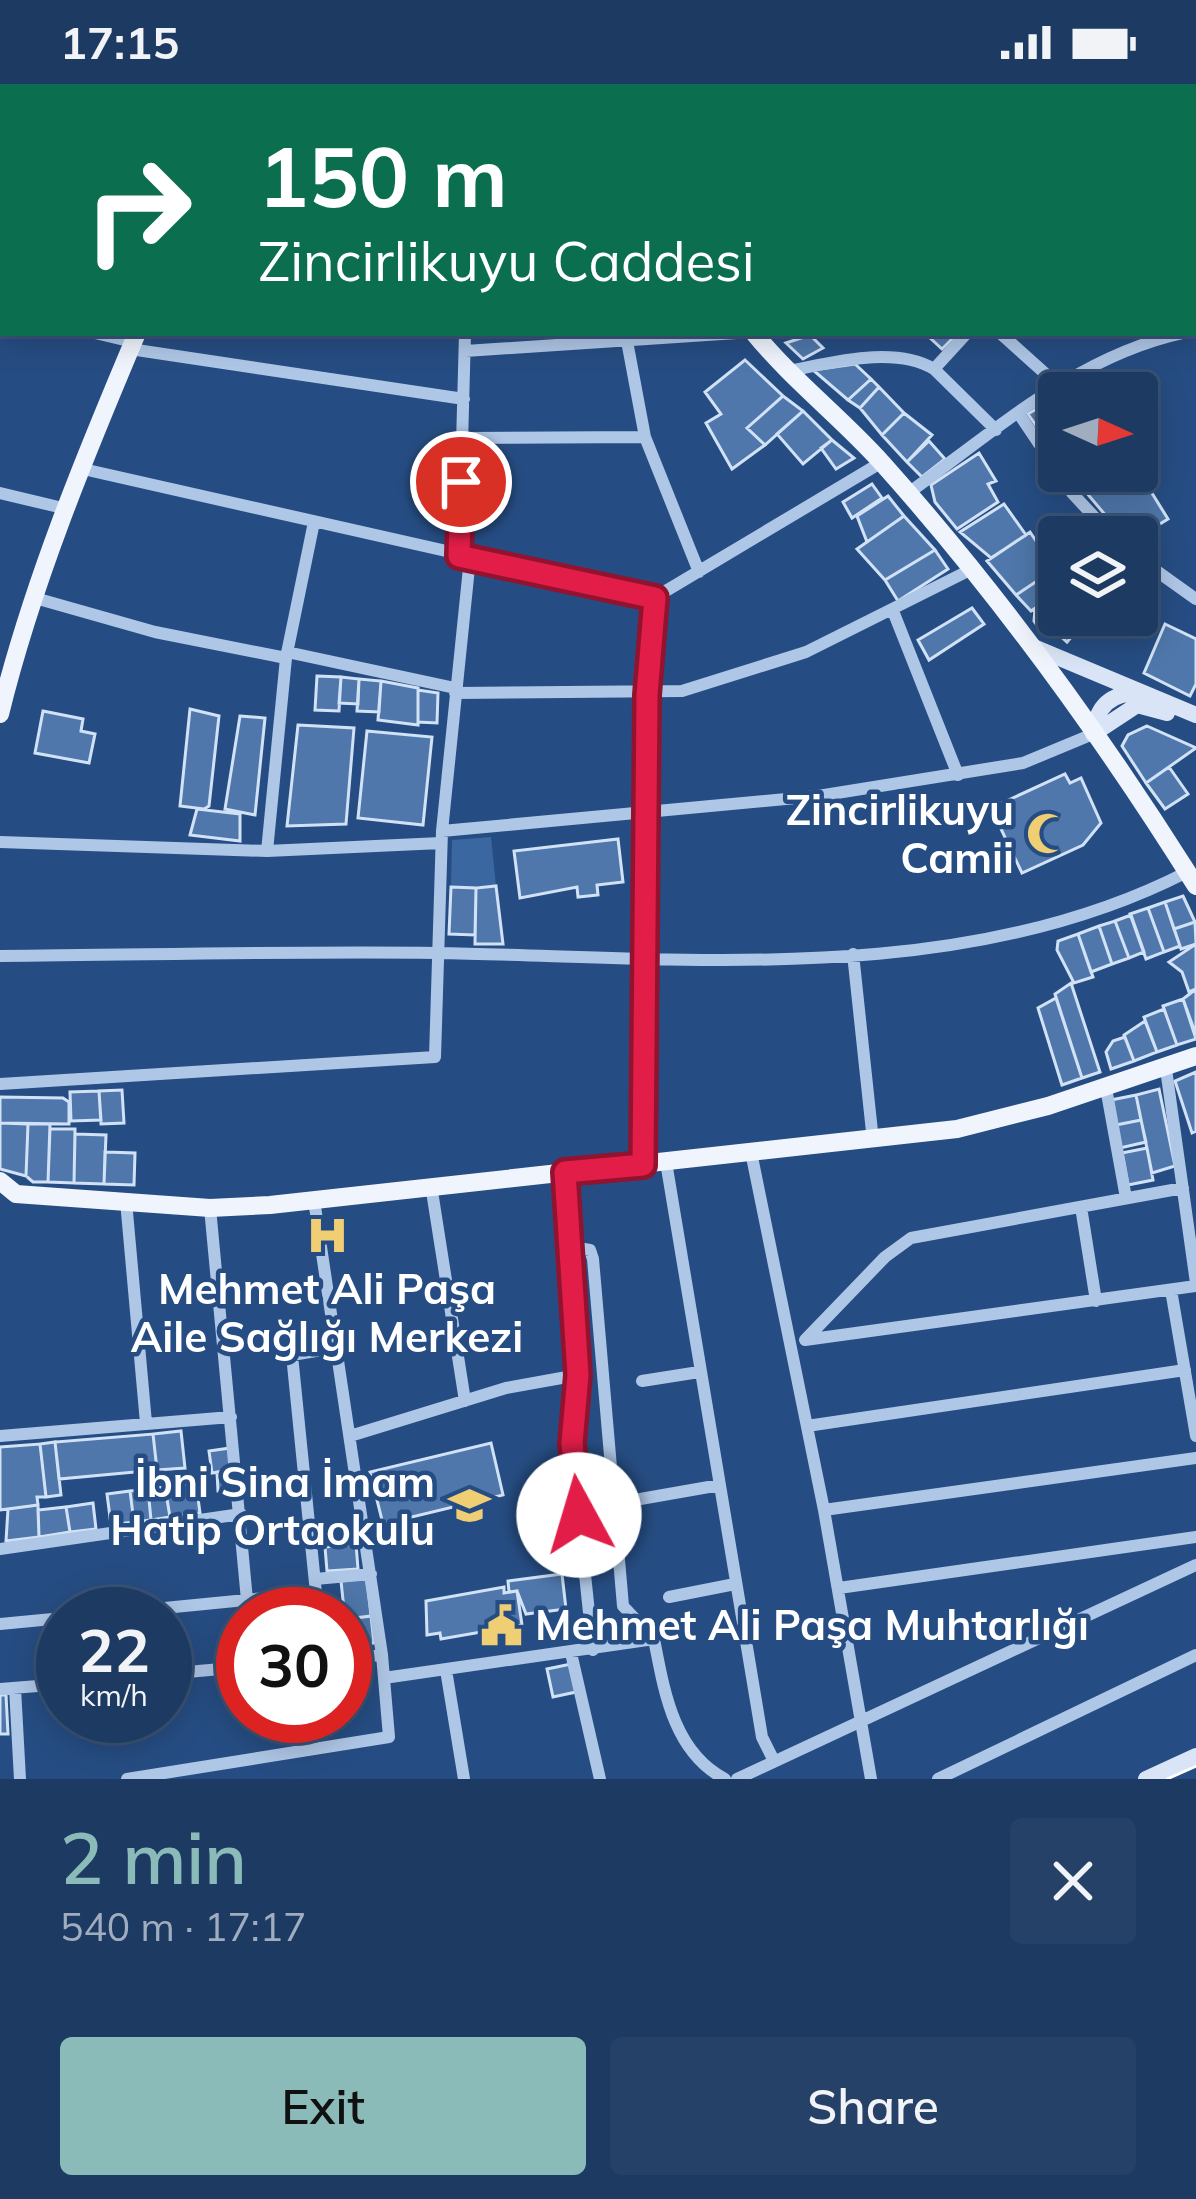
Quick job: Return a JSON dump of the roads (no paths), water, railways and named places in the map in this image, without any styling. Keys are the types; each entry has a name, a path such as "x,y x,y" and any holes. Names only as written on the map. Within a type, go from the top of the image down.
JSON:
{"main road":[{"path":"757,336 786,371 882,462 1031,646 1192,879"},
{"path":"0,714 7,658 35,598 133,342"},
{"path":"1031,646 1196,715"},
{"path":"1093,734 1096,716 1109,700 1148,694"},
{"path":"1093,734 1137,705 1196,725"},
{"path":"0,1181 8,1198 210,1208 873,1141 990,1121 1166,1069 1196,1055"},
{"path":"1146,1779 1196,1756"}],"street":[{"path":"0,1084 435,1057 442,837 465,557 465,336"},
{"path":"465,351 696,336"},
{"path":"934,369 964,336"},
{"path":"1003,336 1043,372"},
{"path":"1127,336 1136,344"},
{"path":"1080,372 1136,344 1170,336"},
{"path":"627,341 646,437 699,572"},
{"path":"133,342 464,399"},
{"path":"786,371 868,359 913,360 934,369 996,430"},
{"path":"908,494 1038,401"},
{"path":"1019,414 1072,494 1093,516"},
{"path":"463,438 646,437"},
{"path":"83,469 655,598 882,462"},
{"path":"0,493 67,509"},
{"path":"267,851 286,656 314,522"},
{"path":"35,598 155,632 455,690 647,695 701,686 806,652 970,570"},
{"path":"1158,572 1196,599"},
{"path":"643,1165 647,695 655,598"},
{"path":"892,611 958,775"},
{"path":"0,842 267,851 442,837 648,809 818,796 958,775 1042,757 1093,734"},
{"path":"0,956 436,953 644,960 853,954 965,941 1061,922 1192,879"},
{"path":"853,954 873,1141"},
{"path":"798,1341 1196,1284 1166,1069"},
{"path":"1106,1088 1126,1198"},
{"path":"751,1152 798,1341 807,1426 871,1779"},
{"path":"666,1162 762,1737 774,1761"},
{"path":"565,1172 578,1375 572,1443 593,1650"},
{"path":"431,1185 465,1400"},
{"path":"798,1341 911,1238 1183,1188"},
{"path":"127,1779 389,1737 371,1574 314,1199"},
{"path":"125,1201 146,1423"},
{"path":"210,1208 246,1587"},
{"path":"1081,1208 1096,1301"},
{"path":"572,1247 590,1250 592,1258 623,1606 654,1639 674,1721 704,1763 725,1779"},
{"path":"1171,1290 1196,1436"},
{"path":"315,1587 292,1355 334,1348"},
{"path":"807,1426 1185,1370"},
{"path":"642,1381 699,1372"},
{"path":"350,1436 465,1400 578,1375"},
{"path":"0,1436 231,1417"},
{"path":"824,1510 1196,1458"},
{"path":"612,1504 720,1485"},
{"path":"0,1549 241,1514"},
{"path":"839,1588 1196,1537"},
{"path":"737,1779 1196,1565"},
{"path":"314,1579 371,1574"},
{"path":"669,1597 735,1584"},
{"path":"0,1624 36,1621"},
{"path":"384,1678 654,1639"},
{"path":"571,1653 600,1779"},
{"path":"372,1655 382,1654"},
{"path":"938,1779 1196,1655"},
{"path":"446,1670 464,1779"},
{"path":"0,1688 36,1686"},
{"path":"15,1688 20,1779"}],"tram line":[{"path":"1167,1779 1196,1766"}],"place":[{"name":"Zincirlikuyu Camii","path":"1048,834"},
{"name":"Mehmet Ali Paşa Aile Sağlığı Merkezi","path":"327,1235"},
{"name":"İbni Sina İmam Hatip Ortaokulu","path":"469,1506"},
{"name":"Mehmet Ali Paşa Muhtarlığı","path":"501,1625"}]}
